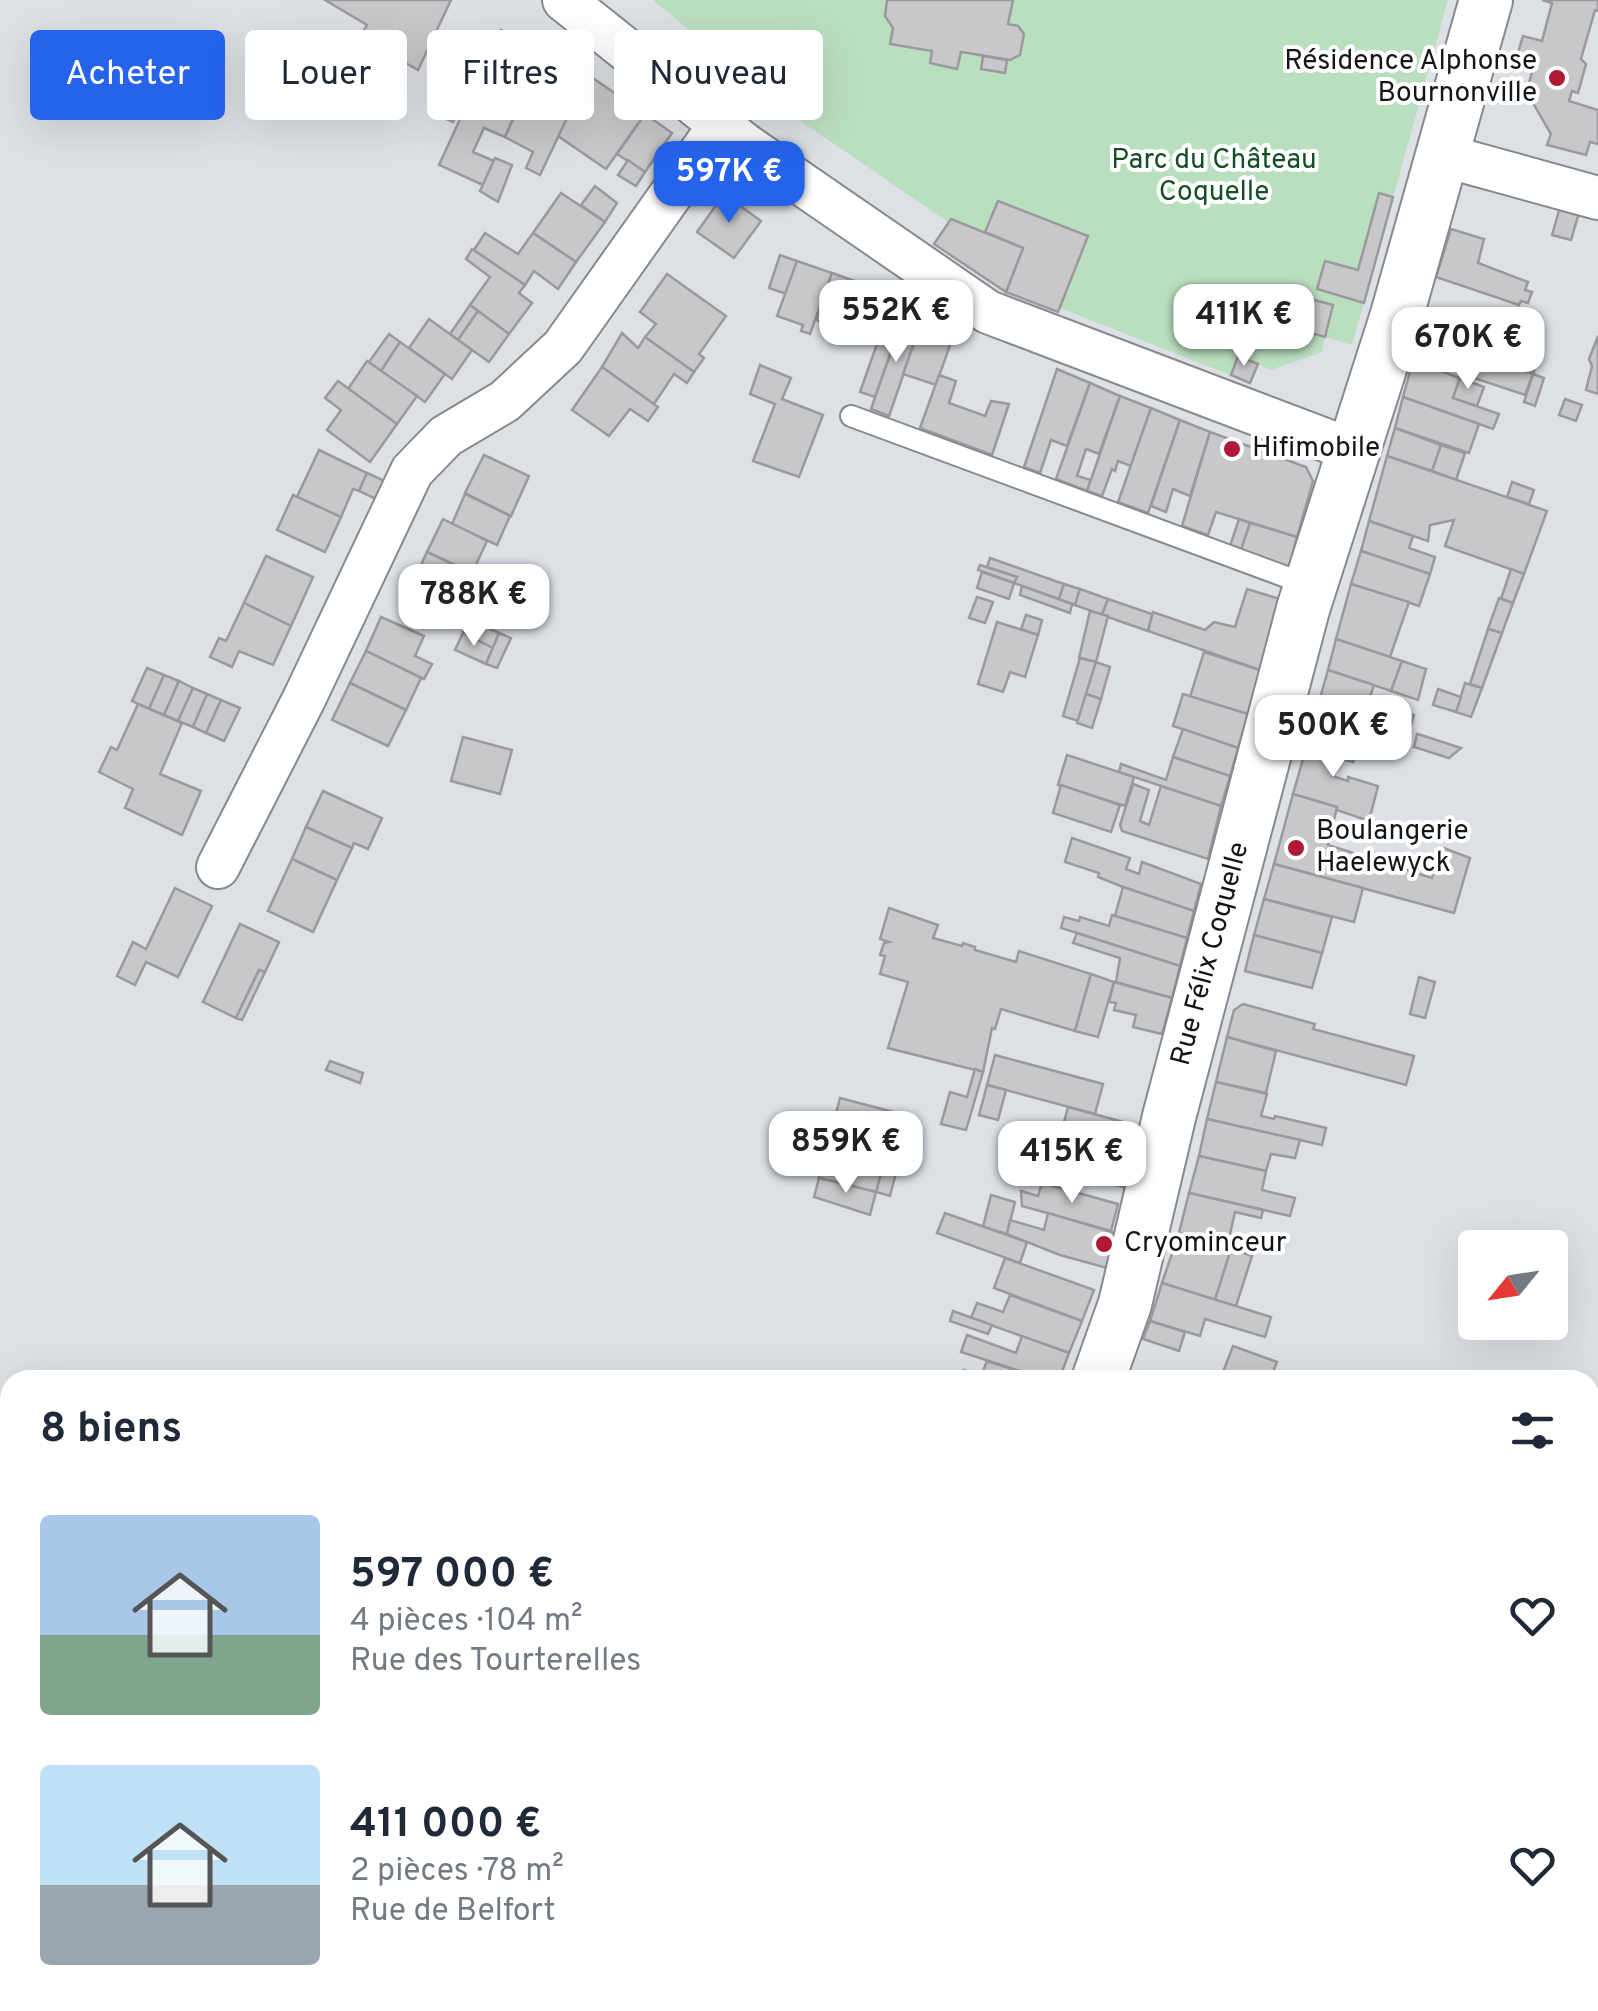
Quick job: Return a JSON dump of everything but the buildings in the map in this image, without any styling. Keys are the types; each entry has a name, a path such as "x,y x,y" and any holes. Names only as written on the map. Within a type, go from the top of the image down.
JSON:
{"street":[{"path":"564,0 720,125 957,293 998,317 1354,450"},
{"name":"Rue Félix Coquelle","path":"1102,1370 1126,1304 1168,1116 1310,586 1397,315 1486,0"},
{"path":"218,866 304,699 412,472 446,436 505,400 563,347 720,125"},
{"path":"1442,155 1598,198"}],"lane":[{"path":"851,416 1310,586"}],"green space":[{"name":"Parc du Château Coquelle","path":"653,0 1448,0 1352,345 1325,337 1322,352 1271,370 1258,364 1250,383 1060,308 1058,312 1001,290 934,244 948,222 799,120 823,120 823,30 689,30"}],"place":[{"name":"Résidence Alphonse Bournonville","path":"1557,78"},
{"name":"Hifimobile","path":"1232,449"},
{"name":"Boulangerie Haelewyck","path":"1296,848"},
{"name":"Cryominceur","path":"1104,1244"}]}
